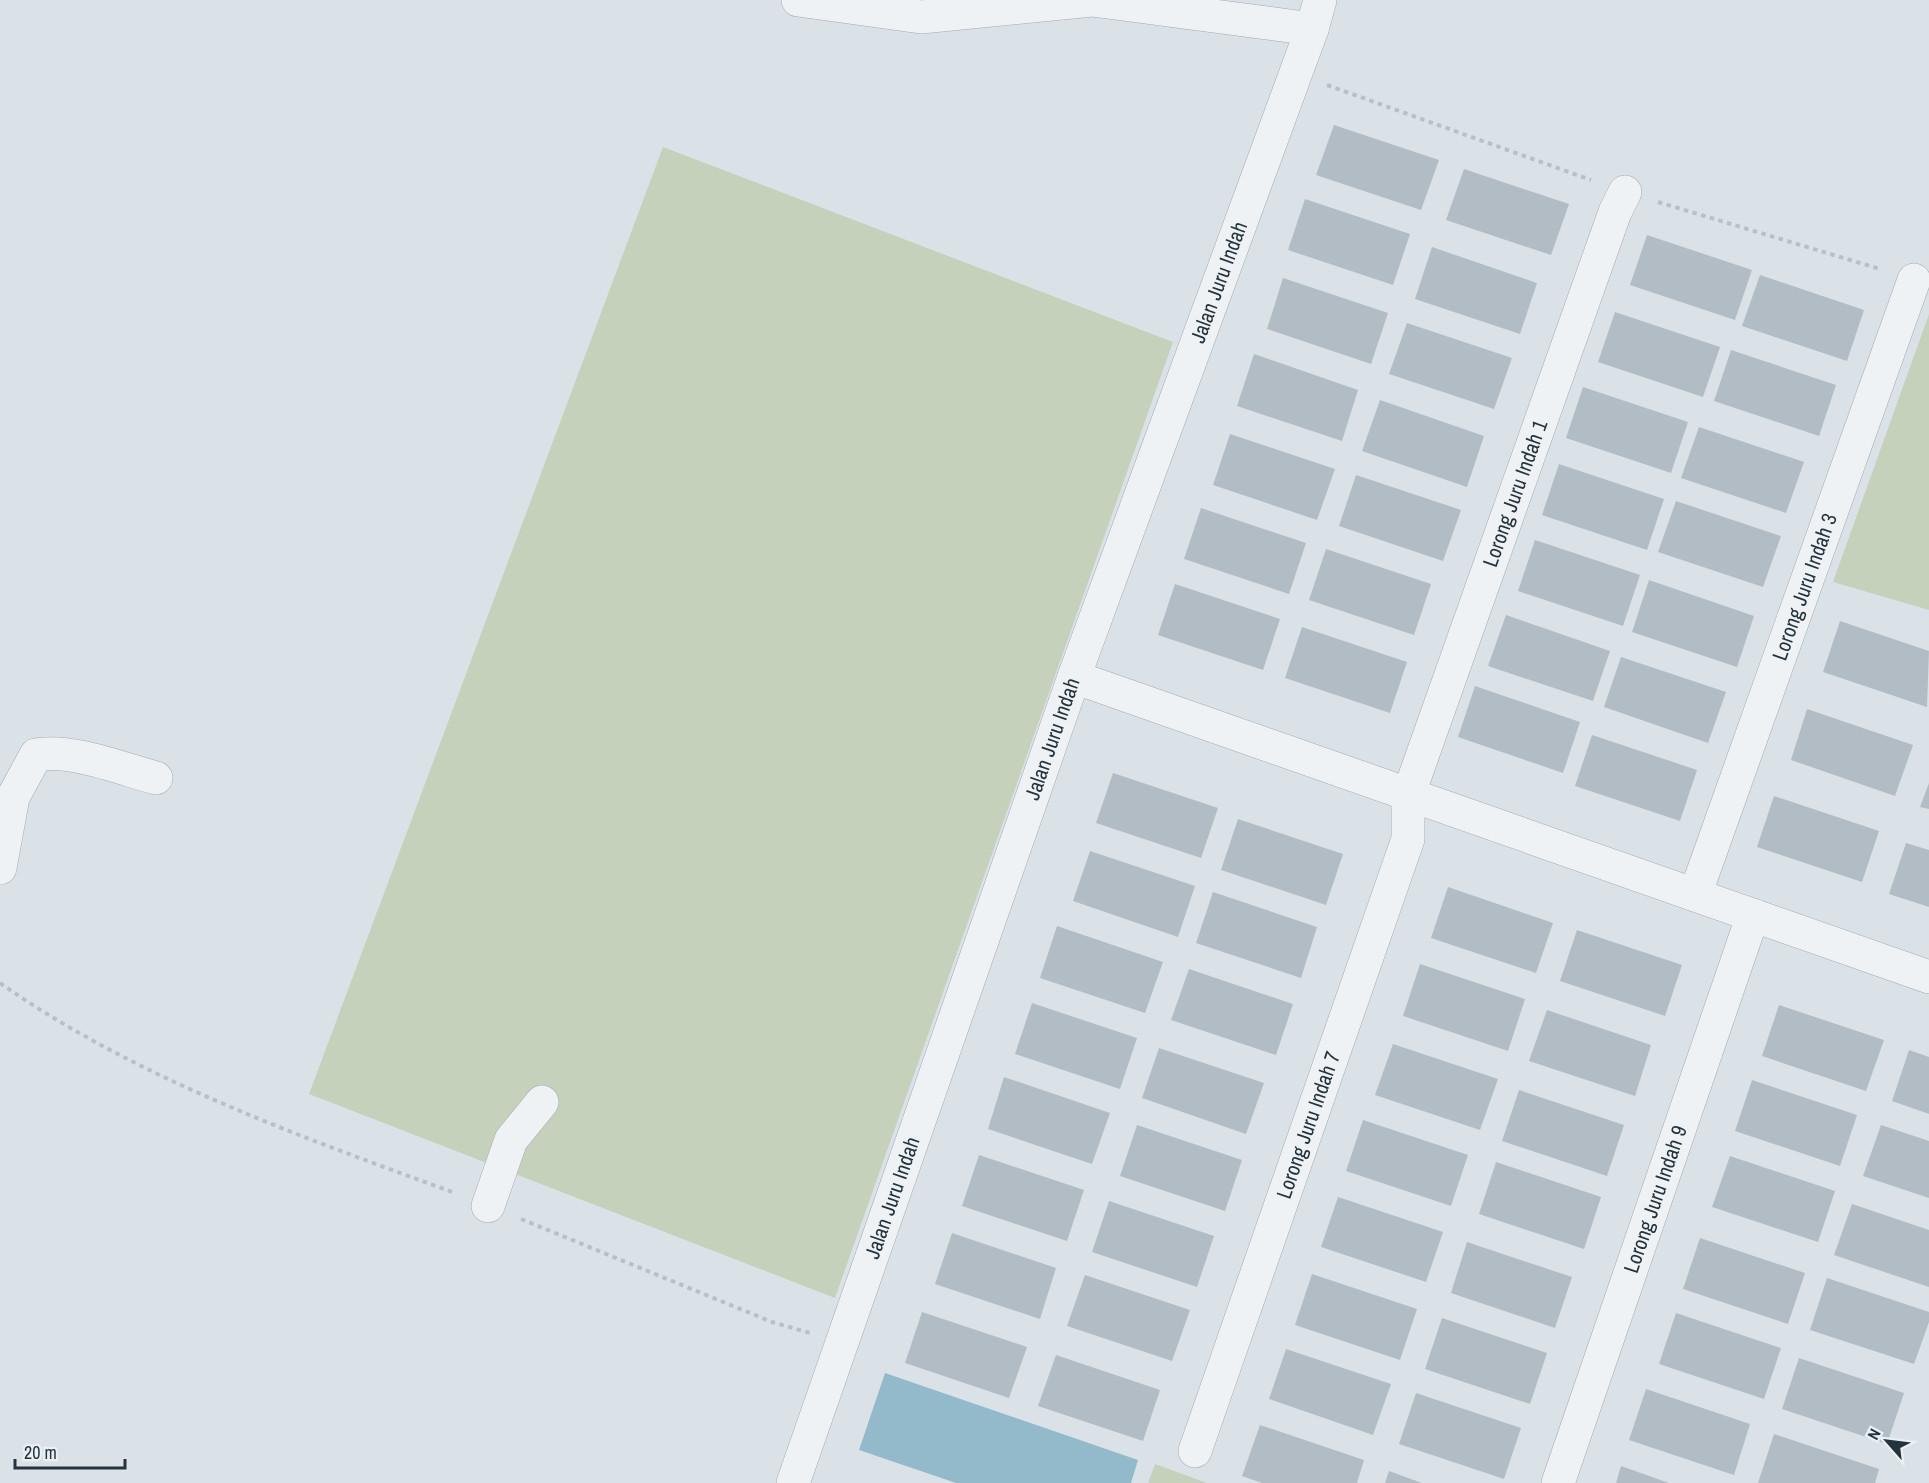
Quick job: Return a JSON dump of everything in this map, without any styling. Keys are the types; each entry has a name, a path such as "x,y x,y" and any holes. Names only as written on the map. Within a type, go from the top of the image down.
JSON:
{"street":[{"path":"798,0 921,17 1092,0 1316,14"},
{"name":"Jalan Juru Indah","path":"793,1483 1074,677 1316,14"},
{"name":"Lorong Juru Indah 1","path":"1408,796 1611,224 1625,192"},
{"name":"Lorong Juru Indah 3","path":"1695,895 1914,280"},
{"path":"1074,677 1929,977"},
{"path":"0,868 13,797 36,754 48,752 65,754 156,778"},
{"name":"Lorong Juru Indah 7","path":"1195,1451 1408,839 1408,796"},
{"name":"Lorong Juru Indah 9","path":"1558,1483 1753,915"},
{"path":"488,1206 511,1140 542,1102"}],"path":[{"path":"0,983 30,1004 88,1037 272,1126 488,1206 772,1322 843,1340"}],"green space":[{"path":"663,147 1173,342 835,1298 309,1094"},
{"path":"1929,314 1929,610 1833,582"},
{"path":"1155,1464 1207,1483 1148,1483"}],"water":[{"path":"885,1373 1138,1460 1131,1483 956,1483 859,1450"}],"building":[{"path":"1334,125 1439,160 1421,210 1316,175"},
{"path":"1464,169 1569,204 1551,255 1446,220"},
{"path":"1305,199 1410,234 1393,285 1288,250"},
{"path":"1647,235 1752,270 1735,320 1630,285"},
{"path":"1432,247 1537,283 1520,334 1415,299"},
{"path":"1760,275 1864,310 1847,361 1742,326"},
{"path":"1283,278 1388,313 1371,364 1267,329"},
{"path":"1615,312 1720,347 1703,397 1598,362"},
{"path":"1407,323 1512,358 1494,409 1389,374"},
{"path":"1731,350 1836,385 1819,436 1714,401"},
{"path":"1254,354 1358,390 1342,441 1237,406"},
{"path":"1583,387 1688,422 1671,473 1566,438"},
{"path":"1380,400 1484,436 1467,487 1362,451"},
{"path":"1699,427 1804,462 1786,513 1681,478"},
{"path":"1230,434 1335,469 1317,520 1213,485"},
{"path":"1559,464 1664,499 1647,550 1542,515"},
{"path":"1356,475 1461,510 1443,561 1339,526"},
{"path":"1676,501 1781,536 1763,587 1658,552"},
{"path":"1201,508 1306,543 1289,594 1184,559"},
{"path":"1535,540 1640,575 1623,626 1518,591"},
{"path":"1326,549 1431,584 1414,635 1309,600"},
{"path":"1649,580 1754,616 1737,667 1632,632"},
{"path":"1175,584 1280,619 1263,670 1158,635"},
{"path":"1506,615 1610,651 1593,701 1488,666"},
{"path":"1840,621 1929,651 1927,707 1823,672"},
{"path":"1302,627 1407,662 1390,713 1285,678"},
{"path":"1621,657 1726,692 1708,743 1604,707"},
{"path":"1475,686 1580,722 1563,773 1458,737"},
{"path":"1807,709 1913,745 1895,796 1791,760"},
{"path":"1592,735 1697,770 1680,821 1575,786"},
{"path":"1113,773 1218,808 1201,858 1096,823"},
{"path":"1929,783 1929,809 1920,807"},
{"path":"1774,796 1879,831 1862,882 1757,847"},
{"path":"1238,819 1343,854 1326,905 1221,870"},
{"path":"1906,843 1929,850 1929,907 1889,894"},
{"path":"1090,851 1195,886 1178,937 1073,901"},
{"path":"1448,887 1553,923 1536,973 1431,938"},
{"path":"1213,892 1317,927 1301,978 1196,943"},
{"path":"1057,926 1163,962 1145,1013 1040,978"},
{"path":"1577,930 1682,965 1665,1016 1560,981"},
{"path":"1420,964 1525,999 1508,1051 1403,1016"},
{"path":"1189,969 1293,1004 1276,1055 1171,1020"},
{"path":"1032,1003 1137,1038 1120,1089 1015,1054"},
{"path":"1779,1005 1884,1040 1866,1091 1762,1056"},
{"path":"1547,1010 1651,1045 1635,1096 1529,1061"},
{"path":"1393,1044 1498,1079 1480,1130 1375,1095"},
{"path":"1159,1048 1264,1083 1246,1134 1142,1098"},
{"path":"1909,1050 1929,1057 1929,1114 1892,1101"},
{"path":"1004,1077 1110,1113 1092,1164 988,1129"},
{"path":"1752,1080 1857,1115 1840,1166 1735,1131"},
{"path":"1519,1090 1624,1125 1607,1176 1502,1141"},
{"path":"1363,1120 1468,1155 1451,1206 1346,1171"},
{"path":"1137,1125 1242,1160 1225,1211 1120,1176"},
{"path":"1881,1125 1929,1141 1929,1198 1863,1176"},
{"path":"979,1155 1084,1190 1067,1241 962,1206"},
{"path":"1730,1156 1835,1191 1818,1242 1712,1207"},
{"path":"1496,1162 1601,1197 1584,1249 1479,1214"},
{"path":"1338,1197 1443,1232 1426,1282 1321,1247"},
{"path":"1109,1201 1214,1236 1197,1287 1092,1252"},
{"path":"1852,1204 1929,1230 1929,1287 1834,1255"},
{"path":"952,1233 1056,1268 1040,1319 935,1284"},
{"path":"1700,1238 1805,1273 1788,1324 1683,1289"},
{"path":"1467,1242 1572,1277 1555,1328 1451,1293"},
{"path":"1312,1274 1417,1309 1400,1360 1295,1325"},
{"path":"1085,1275 1190,1310 1172,1361 1067,1326"},
{"path":"1827,1278 1929,1312 1929,1322 1914,1364 1810,1330"},
{"path":"922,1312 1027,1347 1009,1398 905,1363"},
{"path":"1676,1313 1781,1348 1764,1399 1659,1364"},
{"path":"1442,1318 1547,1353 1530,1404 1425,1369"},
{"path":"1286,1349 1391,1384 1373,1435 1269,1399"},
{"path":"1056,1355 1160,1390 1143,1441 1038,1406"},
{"path":"1799,1358 1904,1393 1887,1444 1782,1409"},
{"path":"1646,1389 1750,1424 1734,1475 1629,1440"},
{"path":"1416,1393 1521,1428 1504,1479 1399,1444"},
{"path":"1260,1425 1364,1460 1357,1483 1262,1483 1242,1476"},
{"path":"1774,1434 1879,1469 1875,1483 1758,1483"},
{"path":"1621,1466 1669,1483 1616,1483"},
{"path":"1389,1471 1422,1483 1385,1483"}]}
